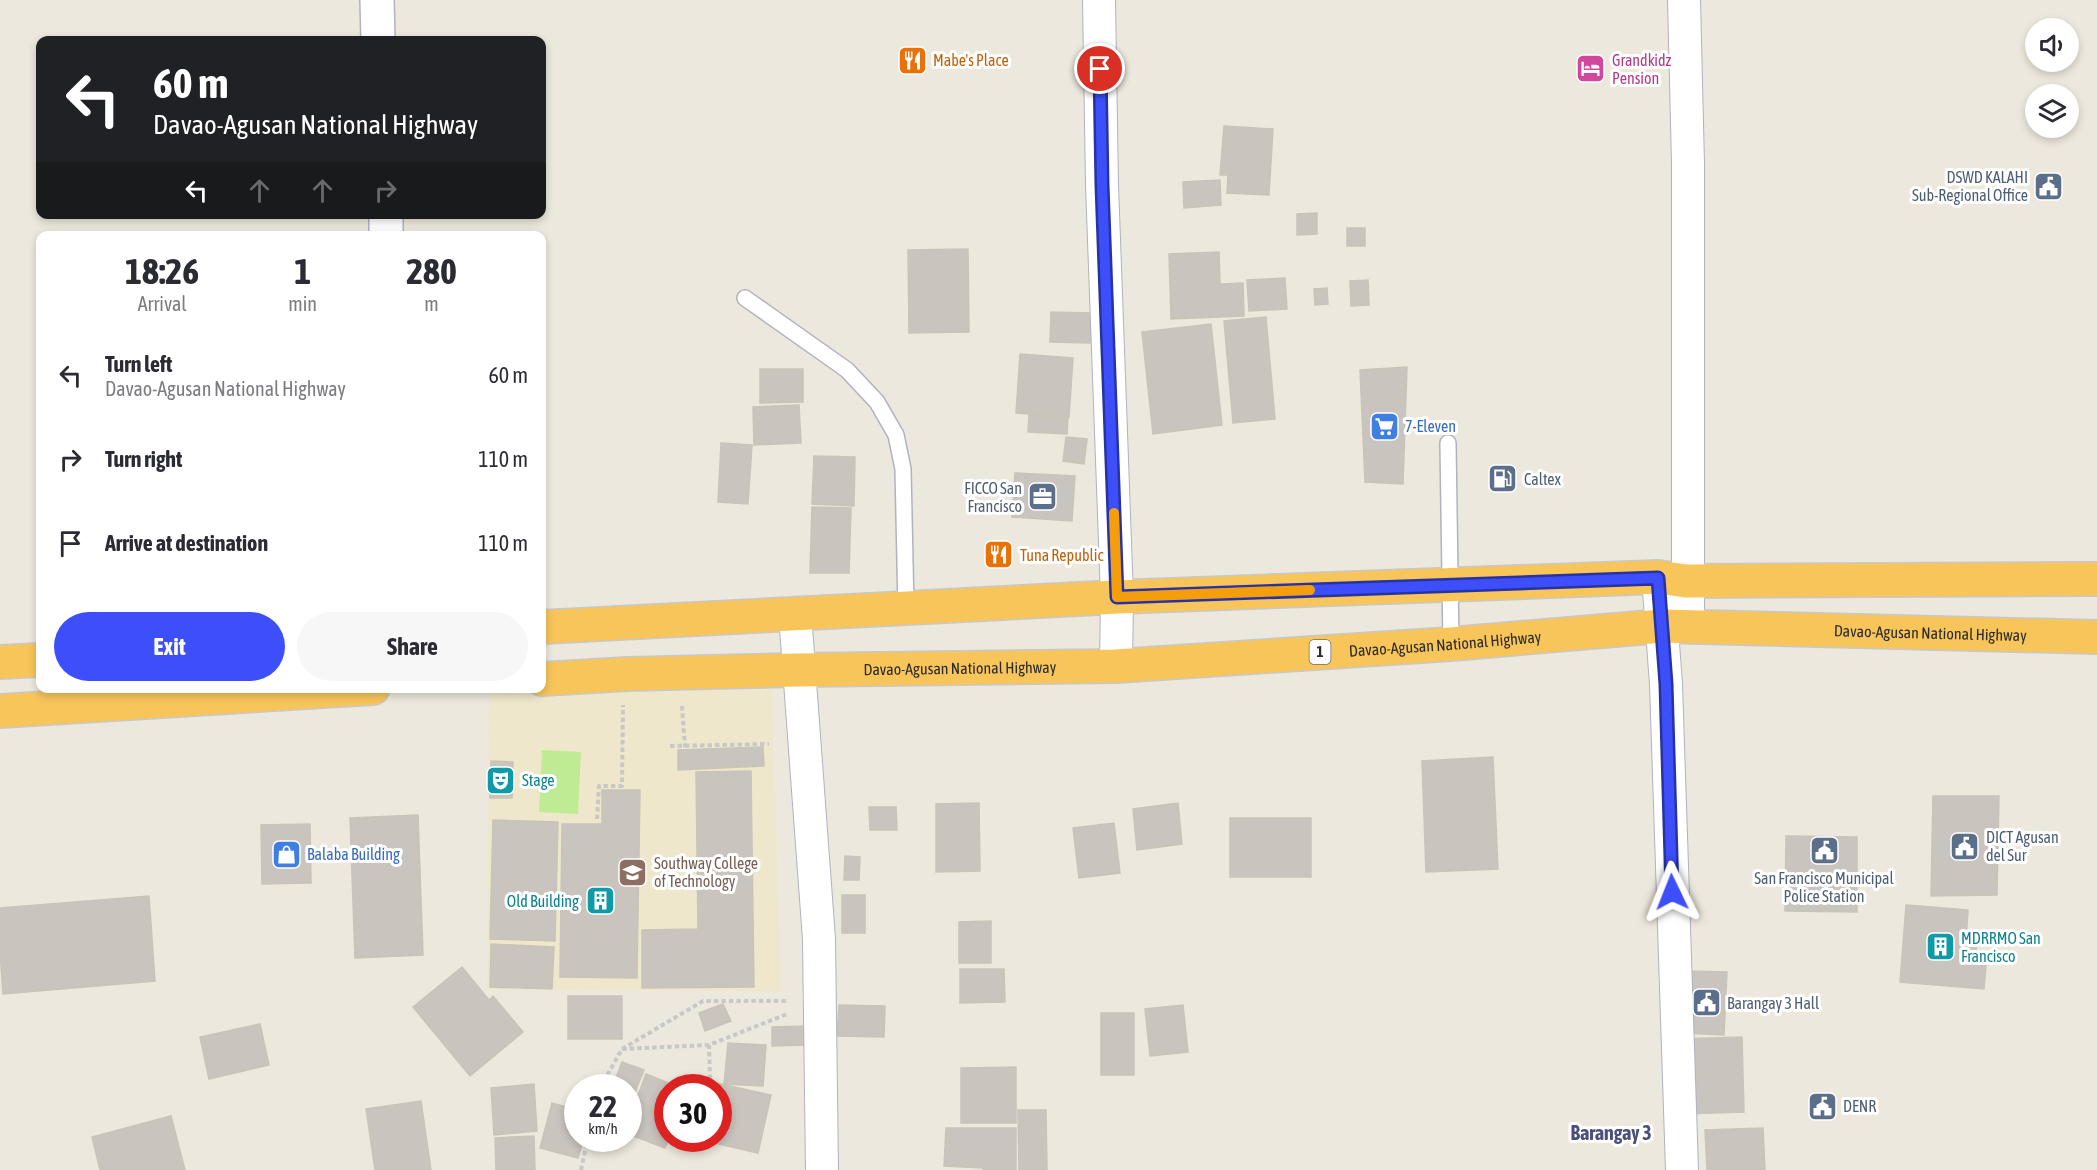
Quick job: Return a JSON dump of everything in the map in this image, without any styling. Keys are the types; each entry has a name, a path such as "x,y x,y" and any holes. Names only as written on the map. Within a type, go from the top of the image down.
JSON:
{"highway":[{"path":"546,627 1117,597 1451,585 1672,579 2097,579"},
{"name":"Davao-Agusan National Highway","path":"546,679 799,670 1116,666 1675,627 2097,637"},
{"path":"0,662 36,660"},
{"path":"0,711 292,693"}],"street":[{"path":"377,0 378,36"},
{"path":"1099,0 1102,185 1117,597 1116,666"},
{"path":"1682,1170 1675,627 1672,579 1688,164 1684,0"},
{"path":"795,614 819,939 822,1170"}],"lane":[{"path":"745,298 847,370 877,402 896,435 903,469 906,609"},
{"path":"1448,443 1451,644"}],"path":[{"path":"681,674 685,747"},
{"path":"597,819 599,786 622,786 624,675"},
{"path":"670,746 769,744"},
{"path":"608,1074 622,1049 703,1001 819,1001"},
{"path":"622,1049 710,1045 819,1001"},
{"path":"710,1045 710,1074"},
{"path":"581,1170 585,1152"}],"shaded area":[{"name":"Southway College of Technology","path":"772,690 781,991 487,990 489,694"}],"green space":[{"path":"542,750 581,752 578,814 539,812"}],"building":[{"path":"1224,126 1273,129 1269,195 1227,193 1228,175 1220,175"},
{"path":"1220,180 1221,205 1184,208 1183,182"},
{"path":"1317,213 1317,234 1297,235 1297,214"},
{"path":"1347,228 1365,228 1365,246 1347,246"},
{"path":"968,249 969,332 909,333 908,250"},
{"path":"1219,252 1220,284 1243,283 1244,316 1171,319 1169,254"},
{"path":"1285,278 1287,309 1249,311 1247,280"},
{"path":"1368,280 1369,305 1351,306 1350,281"},
{"path":"1327,288 1328,304 1315,305 1314,289"},
{"path":"1051,312 1091,313 1090,343 1050,342"},
{"path":"1266,317 1275,419 1233,423 1224,321"},
{"path":"1211,324 1222,425 1153,434 1142,332"},
{"path":"1020,354 1073,358 1069,417 1016,413"},
{"name":"7-Eleven","path":"1407,367 1403,484 1365,482 1360,370"},
{"path":"760,369 803,369 803,402 760,403"},
{"path":"799,405 801,443 754,445 753,407"},
{"path":"1029,415 1068,418 1067,434 1028,432"},
{"path":"1066,437 1087,439 1084,464 1063,461"},
{"path":"721,443 752,445 748,504 718,502"},
{"path":"814,456 855,457 854,506 812,504"},
{"name":"FICCO San Francisco","path":"1015,473 1075,476 1072,521 1012,517"},
{"path":"812,507 851,508 849,573 810,573"},
{"path":"763,747 764,766 678,770 678,750"},
{"path":"1493,757 1498,869 1426,872 1422,761"},
{"name":"Stage","path":"491,761 513,762 512,798 490,798"},
{"path":"751,771 754,987 642,988 642,930 698,929 696,772"},
{"name":"Old Building","path":"602,790 640,790 637,978 560,977 562,824 602,824"},
{"name":"DICT Agusan del Sur","path":"1933,796 1999,796 1997,895 1931,896"},
{"path":"979,803 980,871 936,872 936,804"},
{"path":"1178,803 1182,844 1137,850 1133,809"},
{"path":"869,807 896,807 897,830 870,830"},
{"path":"418,815 423,955 355,958 350,818"},
{"path":"1230,818 1311,818 1311,877 1230,877"},
{"path":"493,820 558,822 555,941 490,939"},
{"path":"1114,823 1120,873 1079,878 1073,828"},
{"name":"Balaba Building","path":"310,824 311,883 262,884 261,825"},
{"path":"1786,836 1857,837 1857,912 1785,911"},
{"path":"845,856 860,857 859,880 844,880"},
{"path":"842,895 865,895 865,933 842,933"},
{"path":"149,896 155,981 3,994 0,908"},
{"name":"MDRRMO San Francisco","path":"1906,905 1968,910 1966,941 1977,941 1976,953 1987,954 1984,989 1900,982"},
{"path":"991,921 991,963 959,963 959,922"},
{"path":"491,944 554,947 552,989 490,987"},
{"path":"462,967 489,1000 493,996 523,1032 470,1076 413,1007"},
{"path":"960,969 1004,969 1005,1002 960,1003"},
{"name":"Barangay 3 Hall","path":"1688,971 1727,972 1724,1035 1685,1033"},
{"path":"568,996 622,996 622,1039 568,1039"},
{"path":"723,1004 731,1021 705,1031 699,1013"},
{"path":"839,1005 885,1006 884,1037 837,1036"},
{"path":"1183,1005 1188,1052 1150,1056 1145,1009"},
{"path":"1101,1013 1134,1013 1134,1075 1101,1075"},
{"path":"260,1024 269,1065 209,1079 200,1037"},
{"path":"806,1026 806,1045 772,1046 772,1027"},
{"path":"1742,1037 1744,1112 1682,1114 1680,1039"},
{"path":"728,1043 766,1045 763,1086 732,1084 732,1074 725,1074"},
{"path":"622,1062 644,1070 642,1075 617,1074"},
{"path":"1016,1067 1016,1123 961,1123 961,1068"},
{"path":"646,1074 654,1077 654,1144 642,1139 642,1085"},
{"path":"534,1084 537,1131 494,1135 491,1088"},
{"path":"732,1086 771,1095 758,1153 732,1147"},
{"path":"421,1101 431,1170 375,1170 366,1109"},
{"path":"552,1103 564,1106 564,1152 580,1152 578,1158 540,1148"},
{"path":"1018,1110 1046,1110 1047,1170 1019,1170"},
{"path":"171,1116 185,1170 100,1170 92,1137"},
{"path":"946,1128 1016,1128 1016,1170 983,1170 983,1168 944,1166"},
{"path":"1763,1128 1765,1170 1707,1170 1705,1130"},
{"path":"534,1136 535,1170 496,1170 495,1138"}],"slow traffic":[{"path":"1114,513 1117,597 1310,590"}],"place":[{"name":"Mabe's Place","path":"912,60"},
{"name":"Grandkidz Pension","path":"1591,69"},
{"name":"DSWD KALAHI Sub-Regional Office","path":"2049,186"},
{"name":"7-Eleven","path":"1384,426"},
{"name":"Caltex","path":"1503,479"},
{"name":"FICCO San Francisco","path":"1043,497"},
{"name":"Tuna Republic","path":"999,555"},
{"name":"Stage","path":"501,780"},
{"name":"DICT Agusan del Sur","path":"1965,846"},
{"name":"San Francisco Municipal Police Station","path":"1824,850"},
{"name":"Balaba Building","path":"286,854"},
{"name":"Southway College of Technology","path":"633,872"},
{"name":"Old Building","path":"600,901"},
{"name":"MDRRMO San Francisco","path":"1940,947"},
{"name":"Barangay 3 Hall","path":"1706,1003"},
{"name":"DENR","path":"1822,1106"}],"district":[{"name":"Barangay 3","path":"1611,1133"}],"route":[{"path":"1100,69 1117,597 1658,578 1666,684 1672,892"}]}
